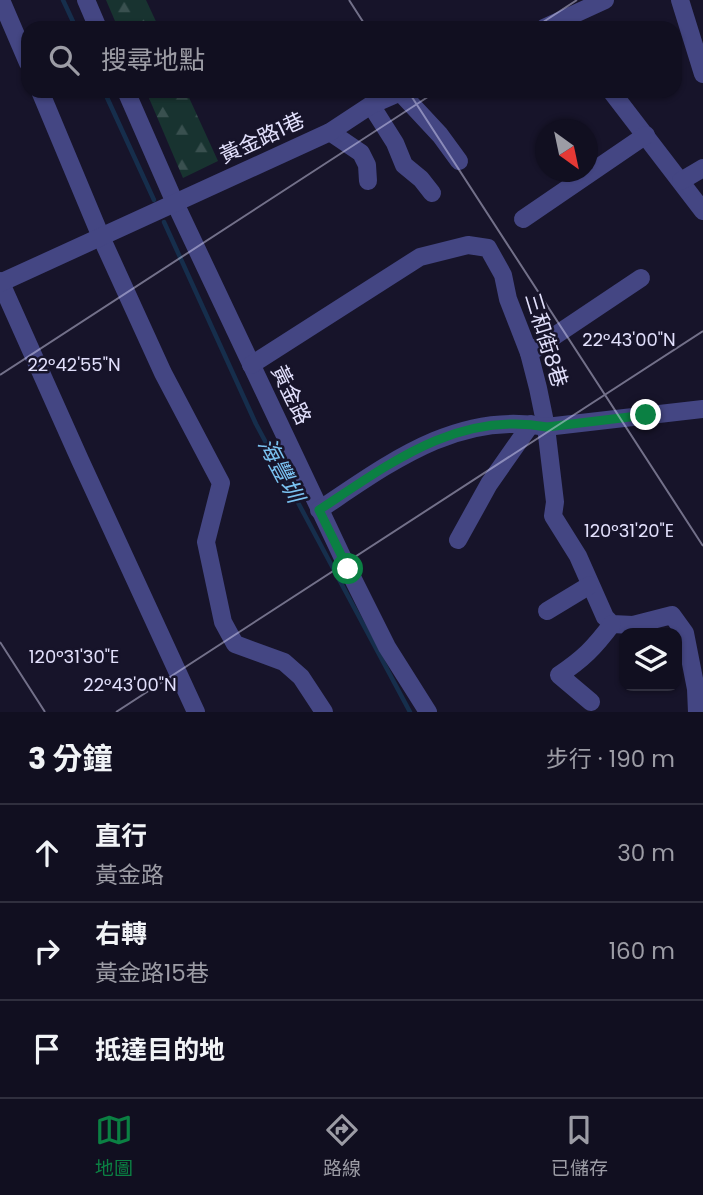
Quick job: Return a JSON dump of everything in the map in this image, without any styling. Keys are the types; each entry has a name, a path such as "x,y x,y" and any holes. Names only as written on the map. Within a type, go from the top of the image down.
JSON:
{"street":[{"path":"1,0 21,47"},
{"path":"86,0 95,21"},
{"path":"564,21 605,0"},
{"path":"680,0 703,74"},
{"path":"43,98 101,237 163,373 221,483 206,542 223,622 235,644 284,662 301,677 324,712"},
{"name":"黃金路","path":"129,98 175,203 319,510 387,647 428,712"},
{"name":"黃金路1巷","path":"0,282 330,132 371,105 388,98"},
{"path":"407,98 459,161"},
{"path":"617,98 703,211"},
{"path":"371,105 404,165 421,179 432,193"},
{"path":"330,132 361,153 367,165 368,181"},
{"path":"523,219 646,135"},
{"path":"681,181 703,168"},
{"name":"三和街8巷","path":"251,365 420,257 468,245 488,248 503,275 508,299 529,353 539,426 555,502 553,516 578,556 605,617 612,624"},
{"path":"529,353 641,278"},
{"path":"0,282 196,712"},
{"path":"319,510 399,457 449,435 499,424 539,426 703,408"},
{"path":"458,540 489,484 539,426"},
{"path":"547,611 590,585"},
{"path":"591,702 559,675 594,647 612,624 633,625 672,615 685,632 698,712"}],"green space":[{"path":"106,0 146,0 156,21 115,21"},
{"path":"149,98 189,98 218,161 183,178"}],"waterway":[{"name":"海豐圳","path":"63,0 73,21"},
{"name":"海豐圳","path":"107,98 154,200"},
{"name":"海豐圳","path":"164,222 256,424 410,712"}],"route":[{"path":"348,569 319,510 399,457 449,435 499,424 547,427 646,415"}]}
